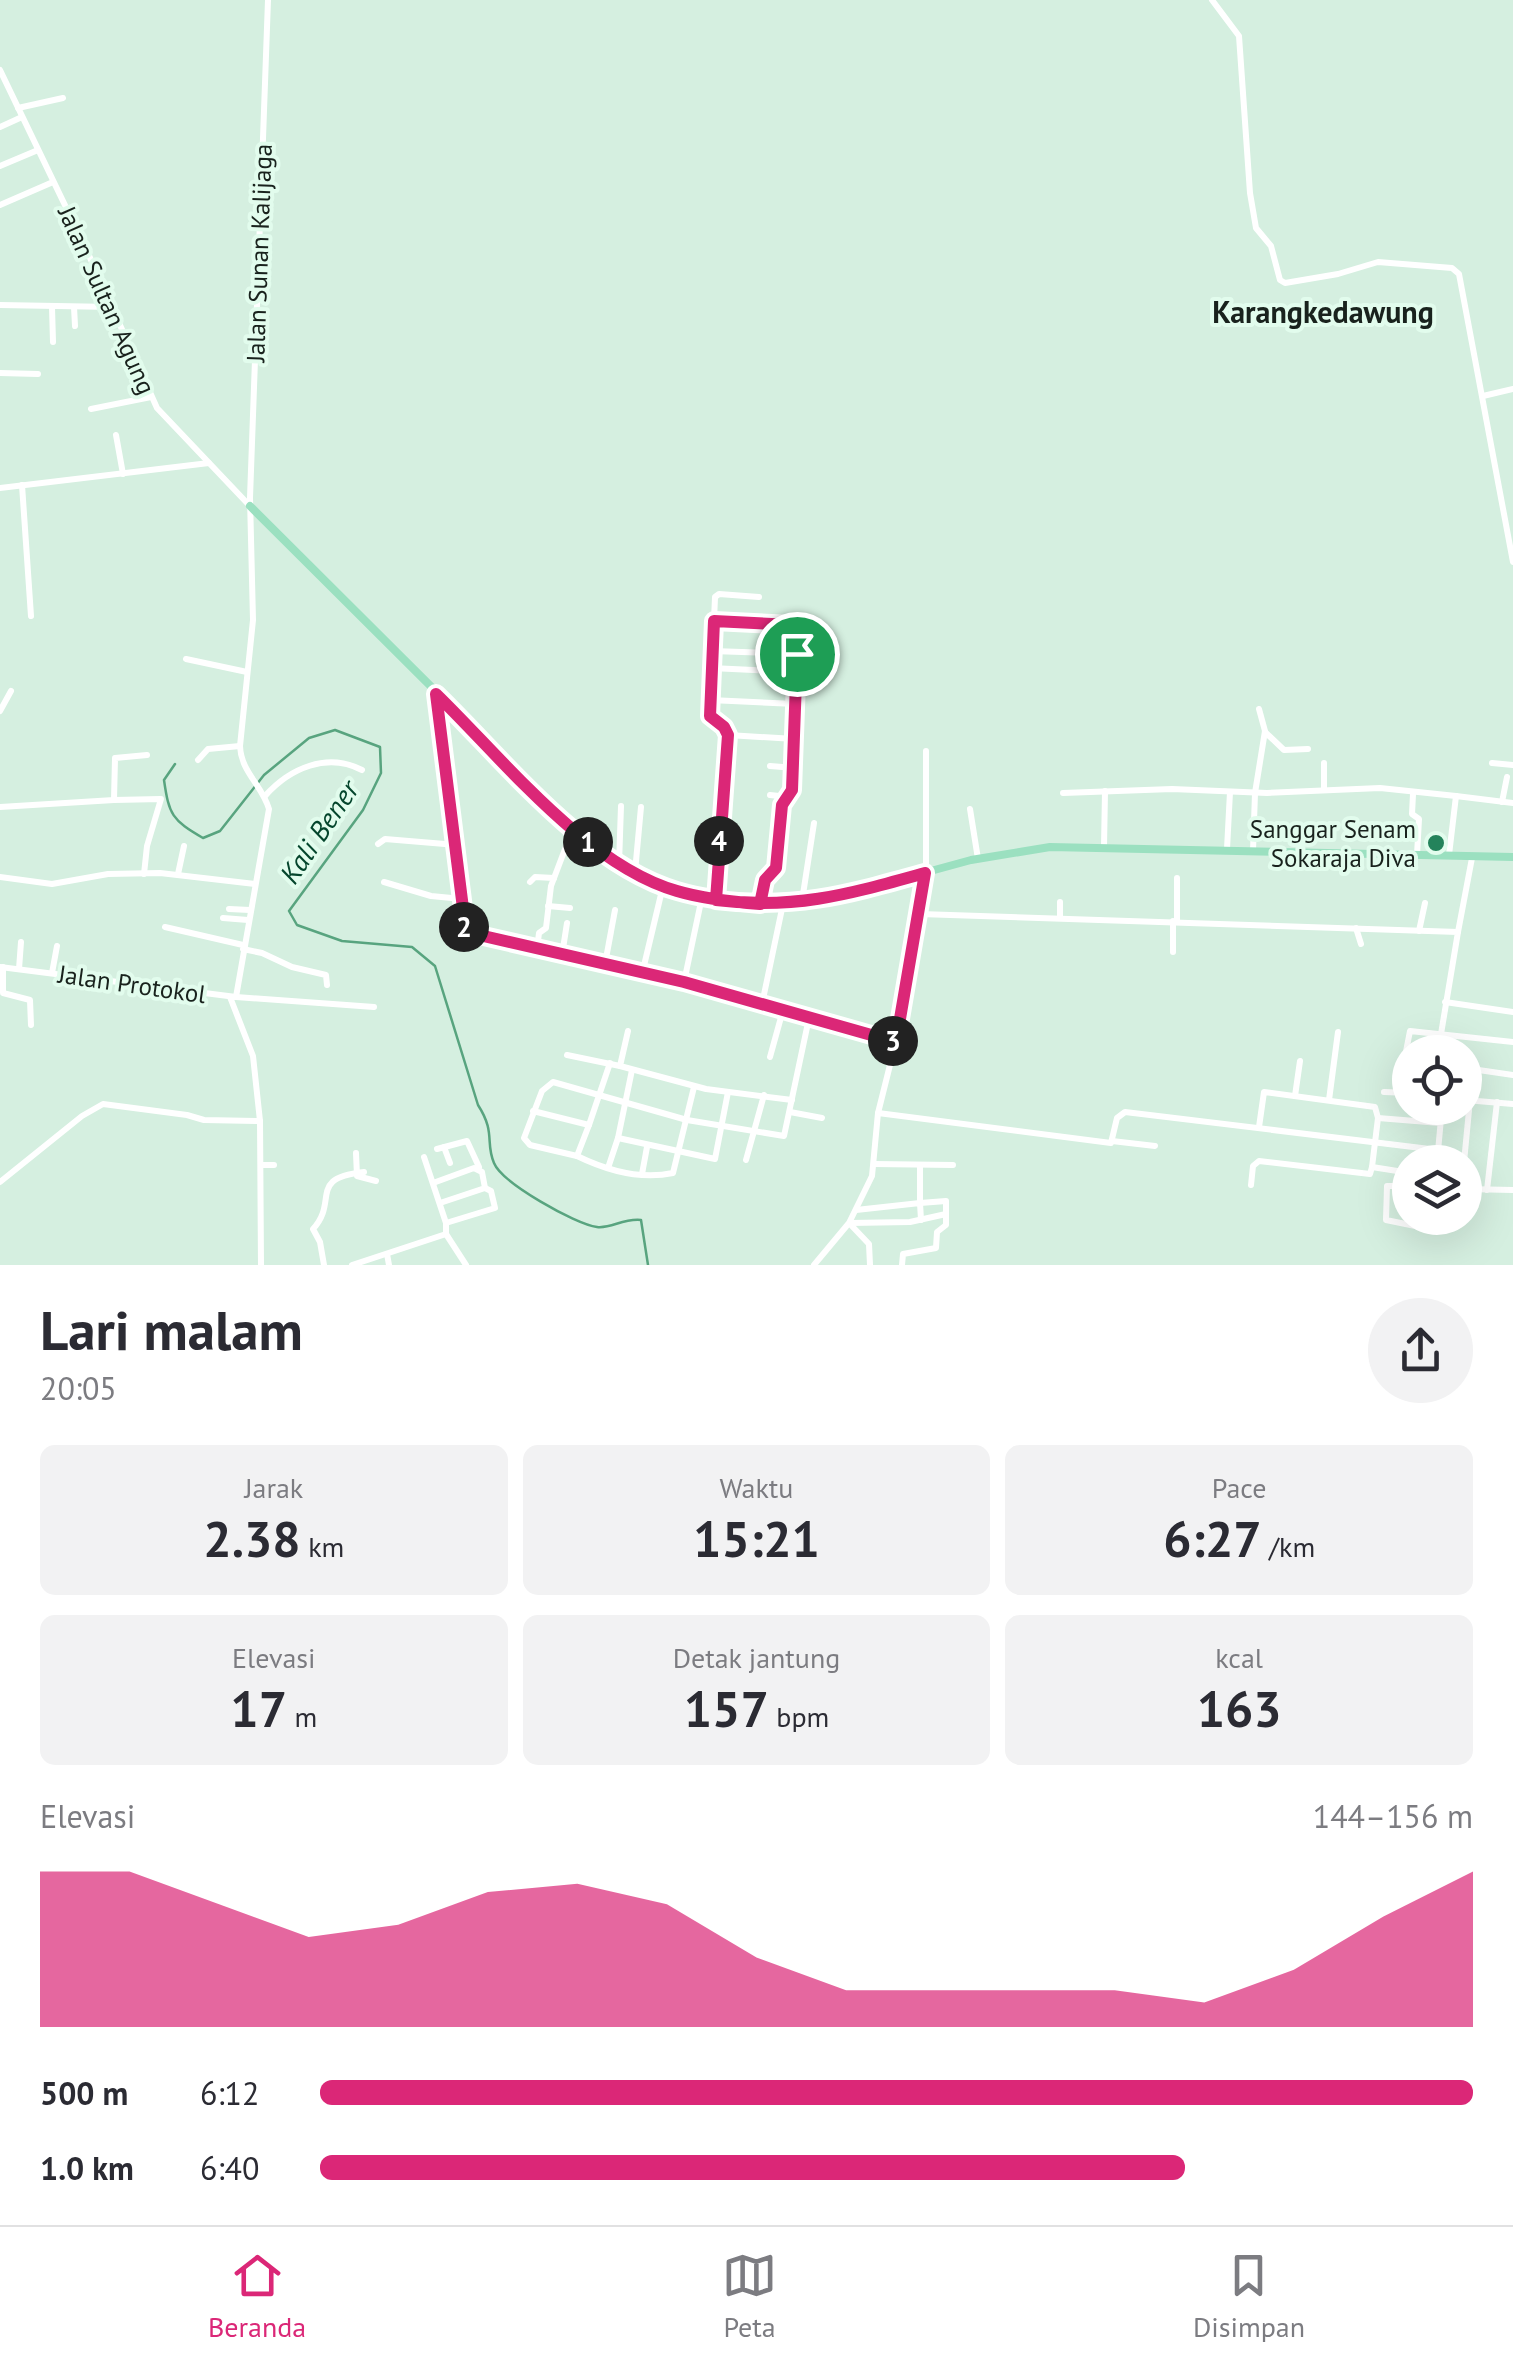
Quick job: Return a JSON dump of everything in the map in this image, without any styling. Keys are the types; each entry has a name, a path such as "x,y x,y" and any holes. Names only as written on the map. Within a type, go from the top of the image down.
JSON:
{"main road":[{"path":"250,506 573,828 619,864 663,886 716,900 802,903 978,859 1050,847 1513,857"}],"street":[{"name":"Jalan Sunan Kalijaga","path":"240,746 252,620 250,506 268,0"},
{"path":"1212,0 1240,36 1250,193 1256,228 1271,246 1280,280 1323,277 1378,262 1456,270 1461,278 1513,562"},
{"name":"Jalan Sultan Agung","path":"0,70 151,397 162,416 250,506"},
{"path":"18,108 63,98"},
{"path":"0,127 22,117"},
{"path":"0,166 38,150"},
{"path":"0,205 54,182"},
{"path":"0,305 112,307"},
{"path":"52,306 53,342"},
{"path":"74,307 75,326"},
{"path":"0,374 38,374"},
{"path":"1482,396 1513,389"},
{"path":"91,408 151,397"},
{"path":"116,435 123,474"},
{"path":"0,488 209,462"},
{"path":"22,485 30,616"},
{"path":"716,900 728,735 710,717 716,595 759,597"},
{"path":"714,621 791,625 797,654 794,768 789,797 782,805 776,868 765,880 760,904"},
{"path":"712,651 797,654"},
{"path":"186,659 248,672"},
{"path":"711,668 796,672"},
{"path":"0,711 11,691"},
{"path":"436,694 468,934 684,982 896,1042"},
{"path":"710,700 796,704"},
{"path":"1253,851 1255,793 1264,731 1259,709"},
{"path":"1264,731 1284,750 1308,749"},
{"path":"728,735 795,739"},
{"path":"198,760 208,749 218,752 240,746 242,763 264,795 304,766 335,762 362,770"},
{"path":"814,1265 849,1223 872,1176 878,1114 920,914 925,873 926,751"},
{"path":"114,800 115,758 146,755"},
{"path":"1324,763 1324,789"},
{"path":"1492,764 1513,766"},
{"path":"770,766 794,768"},
{"path":"1502,802 1507,777"},
{"path":"1063,793 1255,793 1380,788 1513,803"},
{"path":"1104,848 1106,792"},
{"path":"1227,850 1230,792"},
{"path":"1413,794 1412,814 1419,818 1416,855"},
{"name":"Jalan Protokol","path":"1,967 233,997 269,814 264,795"},
{"path":"770,795 789,797"},
{"path":"1449,855 1456,796"},
{"path":"0,807 161,799 147,846 144,874"},
{"path":"619,864 621,806"},
{"path":"635,872 641,807"},
{"path":"970,809 978,859"},
{"path":"802,903 814,823"},
{"path":"537,949 539,932 546,929 554,878 573,828"},
{"path":"378,844 386,839 456,845"},
{"path":"178,874 184,846"},
{"path":"1441,1033 1472,858"},
{"path":"0,877 52,884 108,874 178,874 255,884"},
{"path":"530,882 554,878"},
{"path":"1174,952 1177,878"},
{"path":"384,882 430,896 462,899"},
{"path":"642,974 663,886"},
{"path":"684,982 702,896"},
{"path":"1060,902 1060,918"},
{"path":"762,1004 783,904"},
{"path":"1420,931 1425,904"},
{"path":"548,906 570,908"},
{"path":"229,909 250,910"},
{"path":"605,964 615,910"},
{"path":"920,914 1458,932"},
{"path":"223,918 248,920"},
{"path":"562,955 567,923"},
{"path":"165,927 326,974 327,985"},
{"path":"1356,928 1360,944"},
{"path":"19,969 22,942"},
{"path":"52,973 57,946"},
{"path":"1,967 3,993 30,1000 31,1024"},
{"path":"1450,989 1460,1004"},
{"path":"261,1265 260,1121 252,1050 233,997 374,1007"},
{"path":"1445,1002 1513,1012"},
{"path":"770,1056 782,1010"},
{"path":"782,1147 810,1018"},
{"path":"620,1066 628,1030"},
{"path":"1329,1100 1338,1032"},
{"path":"1408,1035 1441,1033 1513,1042"},
{"path":"567,1055 610,1062 694,1086 792,1100"},
{"path":"578,1156 610,1062"},
{"path":"1295,1096 1300,1062"},
{"path":"608,1168 632,1070"},
{"path":"1482,1070 1513,1075"},
{"path":"694,1086 687,1120 680,1154 673,1173 642,1174 608,1168 526,1141 533,1111 550,1082 687,1120 784,1136"},
{"path":"618,1138 715,1159 728,1092"},
{"path":"1250,1185 1253,1166 1259,1162 1370,1174 1378,1118 1374,1106 1264,1092 1259,1127"},
{"path":"1384,1092 1392,1092"},
{"path":"746,1160 764,1095"},
{"path":"1482,1101 1513,1104"},
{"path":"1487,1190 1496,1102"},
{"path":"0,1182 82,1116 103,1104 186,1114 204,1120 260,1121"},
{"path":"533,1111 589,1125"},
{"path":"790,1112 822,1118"},
{"path":"1112,1142 1117,1118 1123,1112 1392,1146"},
{"path":"878,1114 1155,1146"},
{"path":"1378,1118 1392,1119"},
{"path":"446,1223 495,1208 469,1142 440,1148 450,1163"},
{"path":"642,1174 647,1147"},
{"path":"356,1153 360,1178 376,1181"},
{"path":"424,1157 446,1223 446,1234 466,1265"},
{"path":"874,1164 954,1165"},
{"path":"261,1165 274,1165"},
{"path":"920,1166 921,1220"},
{"path":"1372,1167 1392,1170"},
{"path":"434,1183 479,1168"},
{"path":"1389,1170 1388,1222 1392,1222"},
{"path":"324,1265 314,1228 323,1217 330,1183 341,1175 360,1172"},
{"path":"1387,1186 1392,1186"},
{"path":"440,1203 485,1188"},
{"path":"1482,1190 1513,1190"},
{"path":"856,1210 946,1201 946,1226 937,1233 936,1248 903,1254 902,1265"},
{"path":"849,1223 921,1220 946,1214"},
{"path":"849,1223 870,1244 870,1265"},
{"path":"352,1265 446,1234"},
{"path":"387,1254 390,1265"}],"waterway":[{"name":"Kali Bener","path":"175,764 164,780 170,809 178,821 203,838 220,831 264,775 309,738 335,730 380,747 381,773 363,810 289,911 297,925 342,941 412,947 435,966 487,1123 494,1163 510,1181 573,1219 597,1227 641,1220 648,1265"}],"place":[{"name":"Sanggar Senam Sokaraja Diva","path":"1436,843"}],"district":[{"name":"Karangkedawung","path":"1323,313"}],"route":[{"path":"797,654 791,625 714,621 710,716 728,735 716,900 734,902 760,904 795,904 925,873 896,1042 684,982 466,932 436,694 596,850 676,891 716,900 760,904 766,877 776,868 782,805 792,790 797,654"}]}
